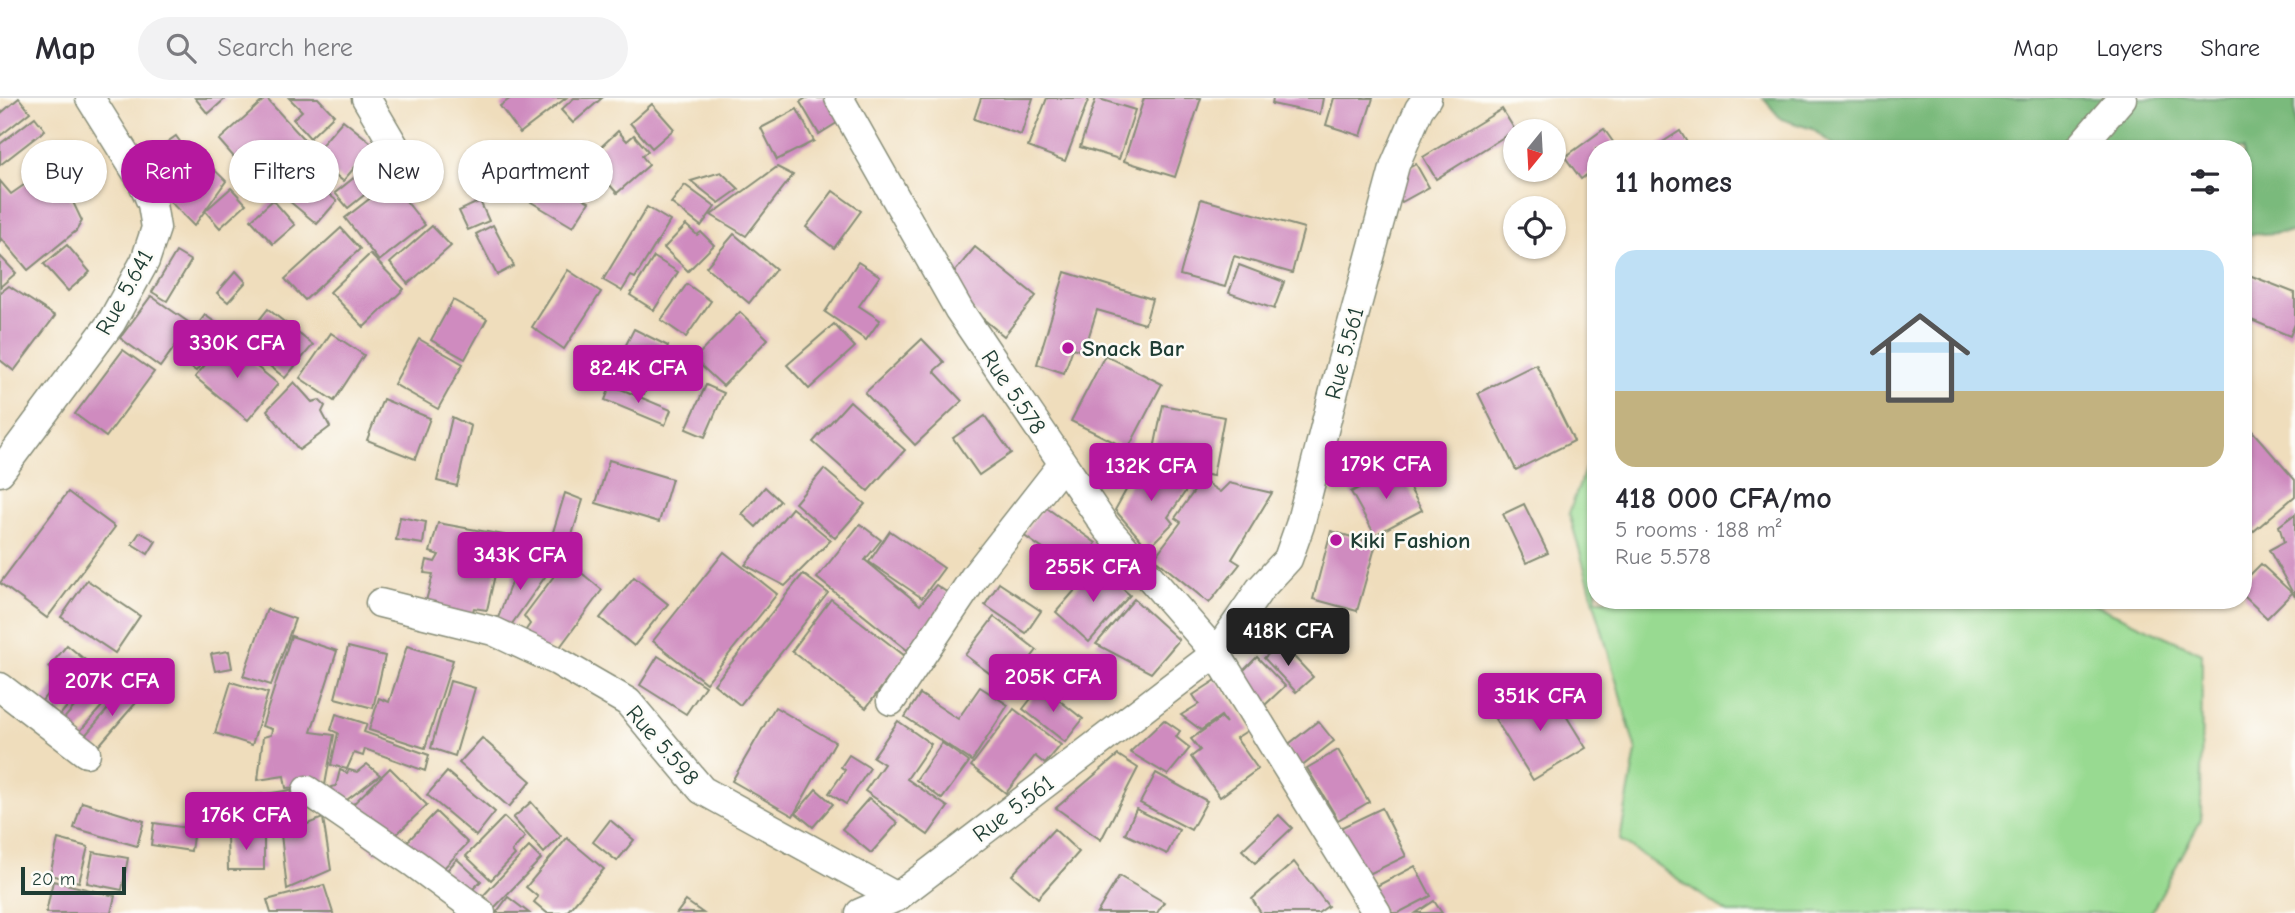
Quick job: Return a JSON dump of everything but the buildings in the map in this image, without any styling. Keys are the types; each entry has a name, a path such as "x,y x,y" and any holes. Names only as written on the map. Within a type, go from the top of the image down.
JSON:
{"street":[{"name":"Rue 5.641","path":"0,472 111,323 145,261 156,228 152,204 142,181 90,98"},
{"path":"366,98 391,140"},
{"name":"Rue 5.578","path":"839,98 959,310 1062,465 1107,527 1216,653 1377,913"},
{"name":"Rue 5.561","path":"860,913 897,897 1216,653 1260,589 1289,559 1395,165 1419,108 1427,98"},
{"path":"2086,140 2122,98"},
{"path":"891,701 975,576 1062,465"},
{"name":"Rue 5.598","path":"380,603 493,631 558,661 628,702 702,790 897,897"},
{"path":"0,687 86,753"},
{"path":"307,790 481,913"}],"green space":[{"path":"1763,98 2295,98 2295,232 2252,235 2252,140 1827,140 1812,129 1781,119"},
{"path":"1587,464 1587,577 1569,513"},
{"path":"1596,609 2104,609 2202,653 2201,820 2151,913 1728,913 1620,840 1636,751"}],"place":[{"name":"Snack Bar","path":"1068,348"},
{"name":"Kiki Fashion","path":"1336,540"}]}
